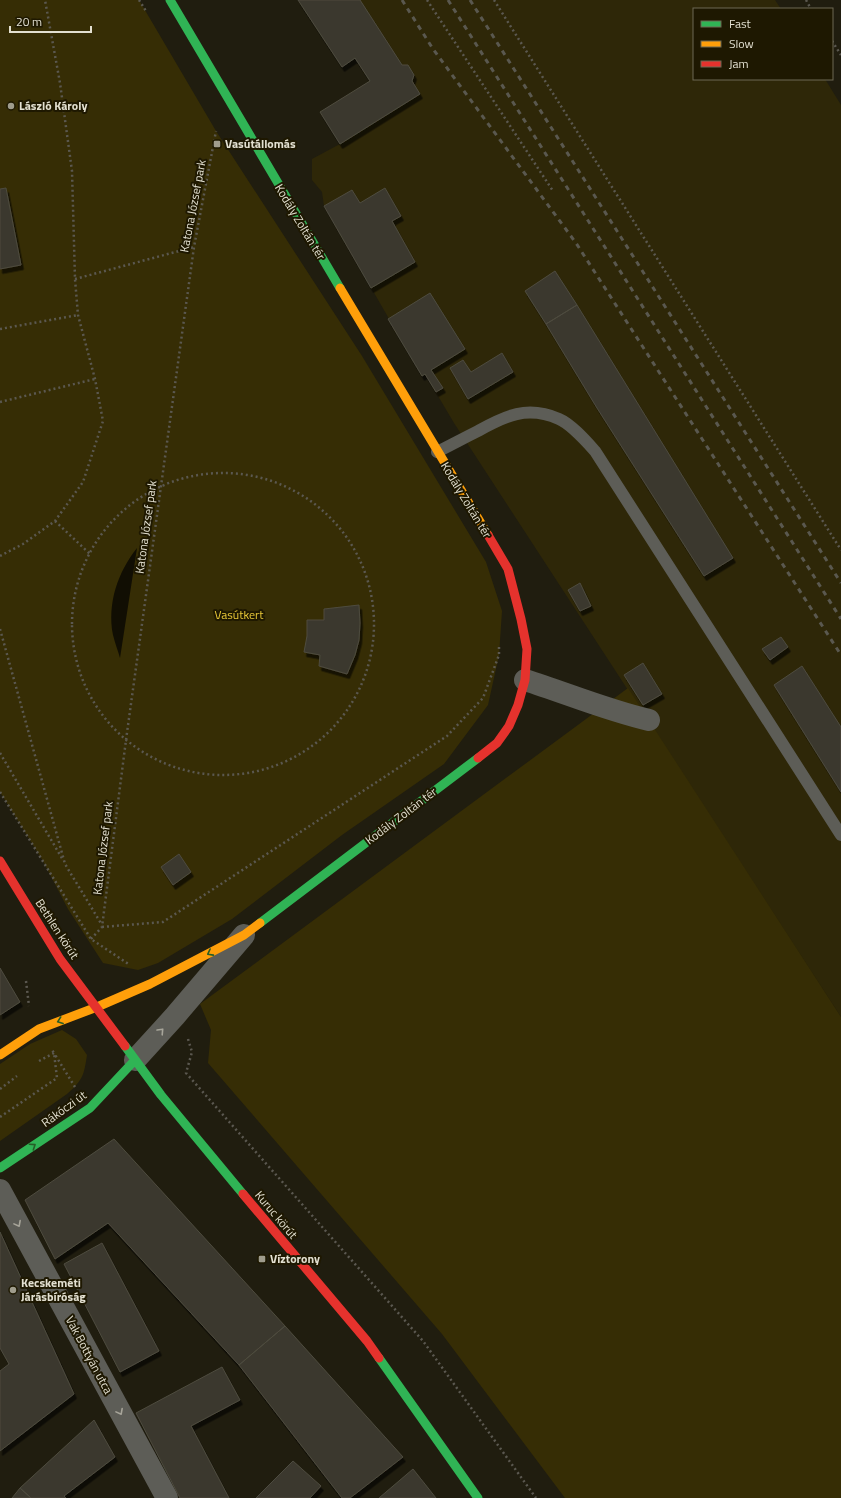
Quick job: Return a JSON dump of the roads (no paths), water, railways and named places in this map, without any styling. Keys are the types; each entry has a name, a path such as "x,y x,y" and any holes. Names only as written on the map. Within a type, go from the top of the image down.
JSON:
{"street":[{"name":"Kodály Zoltán tér","path":"97,1008 150,984 244,935 497,743 509,726 518,705 525,680 527,649 508,569 437,452 170,0"},
{"path":"525,680 576,696 606,708 648,720"},
{"name":"Bethlen körút","path":"0,861 60,959 97,1008"},
{"name":"Kodály Zoltán tér","path":"135,1060 175,1016 244,935"},
{"path":"0,1055 39,1029 97,1008"},
{"name":"Kuruc körút","path":"97,1008 161,1095 266,1223 367,1341 478,1498"},
{"name":"Rákóczi út","path":"0,1168 90,1108 135,1060"},
{"name":"Vak Bottyán utca","path":"0,1190 167,1498"}],"lane":[{"path":"437,452 502,417 521,413 546,414 560,419 584,439 595,452 841,835"}],"railway":[{"path":"402,0 433,49 576,243 841,655"},
{"path":"448,0 841,619"},
{"path":"470,0 841,583"}],"place":[{"name":"László Károly","path":"11,106"},
{"name":"Vasútállomás","path":"217,144"},
{"name":"Víztorony","path":"262,1259"},
{"name":"Kecskeméti Járásbíróság","path":"13,1290"}],"park label":[{"name":"Vasútkert","path":"239,615"}]}
